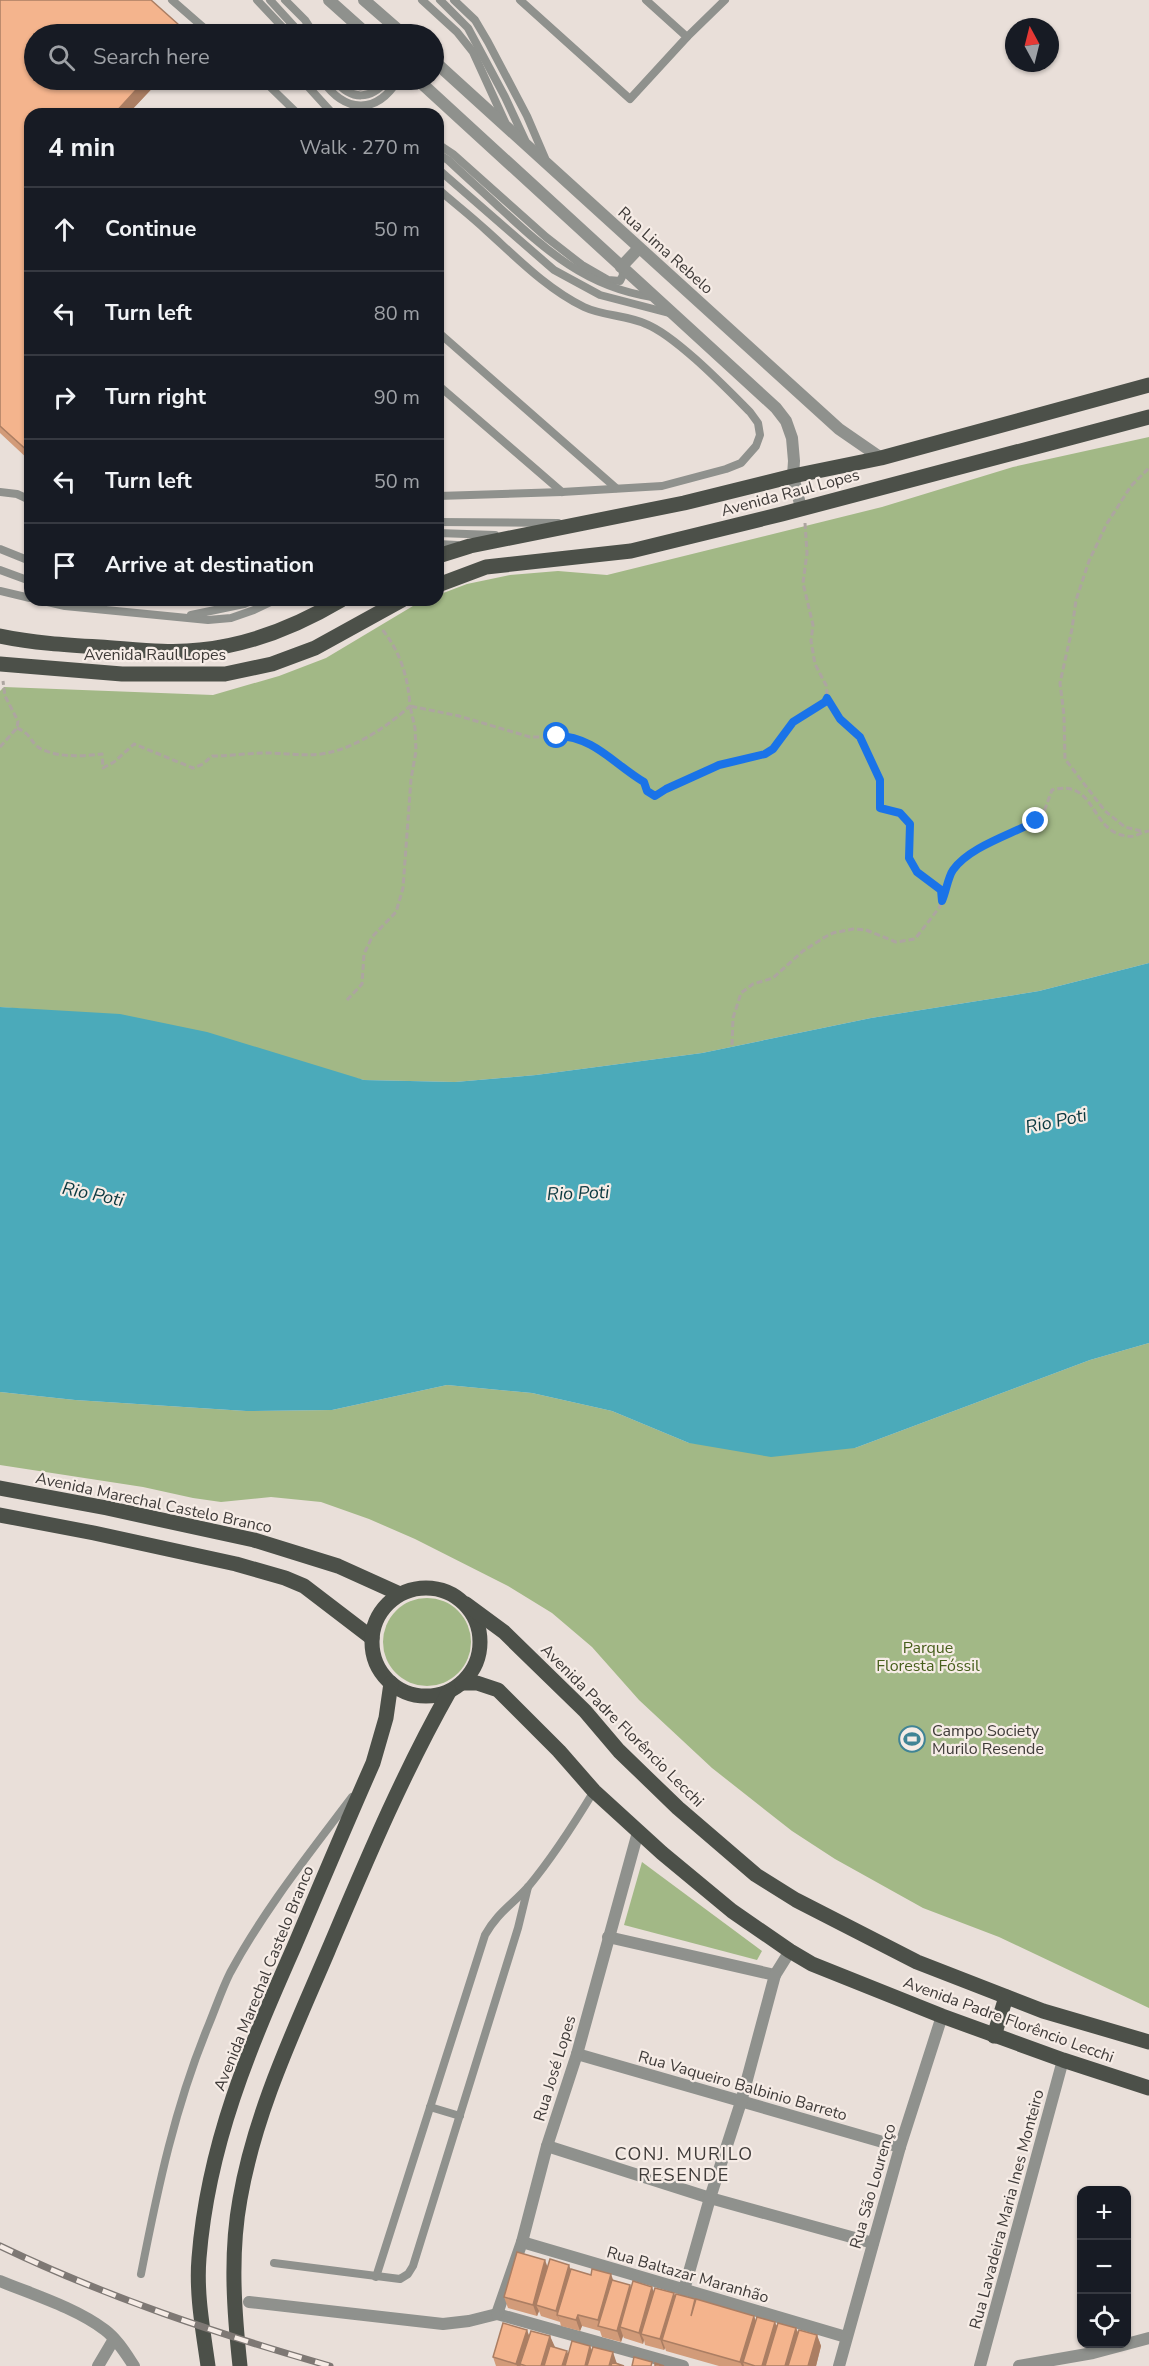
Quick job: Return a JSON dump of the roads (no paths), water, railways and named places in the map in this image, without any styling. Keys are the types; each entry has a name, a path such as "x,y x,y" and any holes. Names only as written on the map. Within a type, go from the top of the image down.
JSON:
{"main road":[{"name":"Avenida Raul Lopes","path":"444,554 470,546 684,503 793,476 881,458 1149,385"},
{"name":"Avenida Raul Lopes","path":"444,583 486,567 631,551 803,514 1149,417"},
{"name":"Avenida Raul Lopes","path":"0,636 29,642 142,650 200,650 253,639 312,617 331,606"},
{"name":"Avenida Raul Lopes","path":"2,664 122,674 225,674 272,664 315,648 391,606"},
{"name":"Avenida Marechal Castelo Branco","path":"0,1488 107,1508 254,1540 338,1566 400,1594"},
{"path":"94,1533 107,1508"},
{"path":"0,1515 236,1564 285,1578 304,1586 372,1638"},
{"path":"416,1588 435,1588 452,1593 466,1604 476,1619 481,1636 480,1654 462,1683 449,1692 428,1697 408,1694 391,1683 380,1671 373,1655 372,1638 376,1621 386,1606 400,1594 416,1588"},
{"name":"Avenida Padre Florêncio Lecchi","path":"466,1604 504,1632 585,1711 619,1751 678,1808 756,1875 796,1900 917,1962 1043,2011 1149,2042"},
{"name":"Avenida Marechal Castelo Branco","path":"208,2366 200,2313 199,2260 207,2194 224,2123 246,2057 373,1763 386,1718 391,1683"},
{"name":"Avenida Padre Florêncio Lecchi","path":"462,1683 477,1683 498,1690 559,1751 594,1791 638,1832 732,1911 789,1951 812,1964 994,2036 1149,2088"},
{"path":"240,2366 233,2299 234,2262 240,2199 258,2126 288,2045 350,1900 420,1744 449,1692"},
{"path":"994,2036 1006,1997"}],"street":[{"path":"329,0 356,24"},
{"path":"364,0 392,24"},
{"name":"Rua Lima Rebelo","path":"444,70 840,429 881,458"},
{"path":"429,90 770,402 786,421 794,449 793,476 803,514"},
{"path":"621,267 639,248"},
{"name":"Rua José Lopes","path":"497,2314 522,2242 547,2146 577,2054 638,1832"},
{"path":"608,1937 775,1975"},
{"path":"684,2290 710,2198 741,2102 775,1975 789,1951"},
{"name":"Rua São Lourenço","path":"839,2366 900,2147 942,2016"},
{"name":"Rua Vaqueiro Balbinio Barreto","path":"577,2054 900,2147"},
{"name":"Rua Lavadeira Maria Ines Monteiro","path":"980,2366 1063,2061"},
{"path":"547,2146 710,2198 873,2243"},
{"name":"Rua Baltazar Maranhão","path":"522,2242 846,2337"},
{"path":"0,2281 62,2306 104,2330 114,2339 134,2366"},
{"path":"249,2302 443,2324 497,2314 683,2366"},
{"path":"1019,2366 1093,2354 1149,2338"},
{"path":"98,2366 114,2339"}],"lane":[{"path":"172,0 200,24"},
{"path":"257,0 280,24"},
{"path":"270,0 292,24"},
{"path":"285,0 308,24"},
{"path":"422,0 457,32 473,52 507,126"},
{"path":"440,0 468,28 506,97 528,147"},
{"path":"454,0 475,20 488,42 527,116 548,165"},
{"path":"520,0 630,99 725,0"},
{"path":"646,0 687,38"},
{"path":"275,90 292,108"},
{"path":"311,90 328,108"},
{"path":"330,90 337,98 349,104 362,105 373,103 386,96 390,90"},
{"path":"347,90 360,96 379,90"},
{"path":"444,148 546,237 582,265 608,280 620,281 623,275 621,267"},
{"path":"444,158 540,245 580,273 605,285 634,294 654,297"},
{"path":"444,174 534,254 577,284 600,295 672,314"},
{"path":"444,194 549,285 583,307 602,314 646,324 671,340 737,399 758,423 760,435 756,446 741,463 662,486 444,496"},
{"path":"444,337 615,488"},
{"path":"444,390 562,492"},
{"path":"0,492 24,497"},
{"path":"444,522 584,524"},
{"path":"444,533 523,537"},
{"path":"444,544 470,546"},
{"path":"0,549 24,559"},
{"path":"0,570 24,579"},
{"path":"17,595 24,587"},
{"path":"0,591 24,597"},
{"path":"66,606 208,620 231,618 262,606"},
{"path":"176,617 208,613 232,606"},
{"path":"141,2274 171,2130 192,2063 226,1983 286,1885 366,1780"},
{"path":"375,2277 485,1935 494,1919 528,1887 560,1845 594,1791"},
{"path":"274,2263 375,2277 400,2278 408,2274 413,2266 515,1939 528,1887"},
{"path":"430,2107 459,2116"}],"water":[{"name":"Rio Poti","path":"1149,963 1149,1343 1090,1360 855,1448 771,1457 689,1443 612,1411 532,1393 447,1385 332,1410 246,1411 75,1400 0,1392 0,1007 120,1014 207,1032 364,1080 455,1082 536,1075 702,1053 871,1018 1039,991"}],"railway":[{"path":"0,2246 121,2298 246,2341 330,2366"}],"place":[{"name":"Campo Society Murilo Resende","path":"912,1739"}],"district":[{"name":"CONJ. MURILO RESENDE","path":"684,2164"}],"park label":[{"name":"Parque Floresta Fóssil","path":"928,1656"}]}
